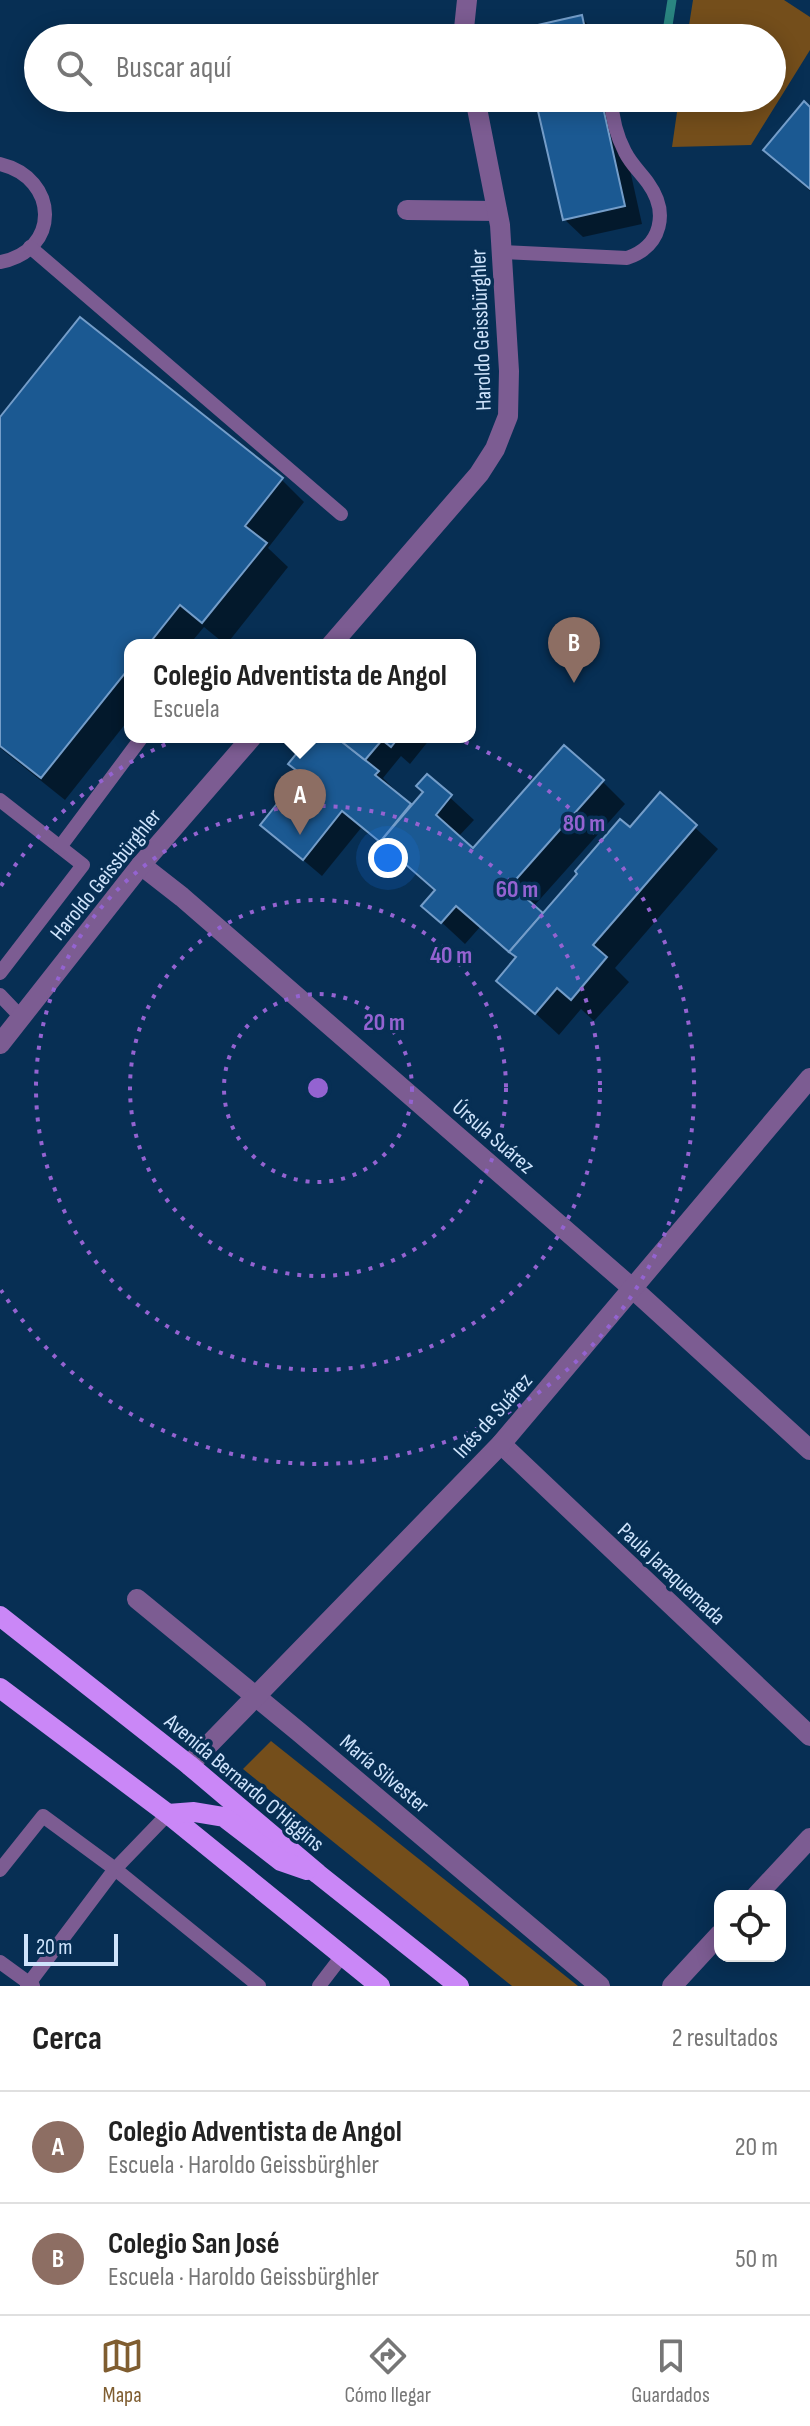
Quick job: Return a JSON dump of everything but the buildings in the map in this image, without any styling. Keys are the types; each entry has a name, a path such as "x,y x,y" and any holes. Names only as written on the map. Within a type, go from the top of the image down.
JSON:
{"main road":[{"name":"Avenida Bernardo O'Higgins","path":"0,1616 189,1765 318,1874 459,1986"},
{"path":"0,1688 168,1814 380,1986"},
{"path":"168,1814 194,1812 224,1817 281,1861 318,1874"}],"street":[{"path":"464,24 467,0"},
{"name":"Haroldo Geissbürghler","path":"336,639 479,474 495,449 508,416 508,317 502,252 478,112"},
{"path":"407,210 497,211"},
{"name":"Haroldo Geissbürghler","path":"0,1044 141,865 247,743"},
{"name":"Úrsula Suárez","path":"141,865 182,897 632,1288 810,1450"},
{"name":"Inés de Suárez","path":"189,1765 501,1444 810,1078"},
{"name":"Paula Jaraquemada","path":"501,1444 810,1736"},
{"name":"María Silvester","path":"137,1599 600,1986"},
{"path":"762,1890 810,1838"},
{"path":"672,1986 714,1940"}],"lane":[{"path":"502,252 627,258 649,246 657,235 659,208 655,195 626,154 617,133 613,112"},
{"path":"0,164 16,168 30,177 40,191 45,207 44,224 37,239 12,259 0,262"},
{"path":"30,247 341,514"},
{"path":"60,847 138,743"},
{"path":"0,800 83,865 0,973"},
{"path":"0,995 21,1017"},
{"path":"0,1962 30,1985 115,1869 168,1814"},
{"path":"0,1870 43,1816 115,1869 259,1986"},
{"path":"319,1986 342,1956"}],"shaded area":[{"path":"693,0 784,0 810,17 810,50 786,89 786,24 689,24"},
{"path":"677,112 771,112 751,145 672,147"},
{"path":"271,1741 578,1986 512,1986 243,1769"}],"waterway":[{"path":"668,24 672,0"}],"place":[{"name":"Colegio San José","path":"574,683"},
{"name":"Colegio Adventista de Angol","path":"300,835"}]}
